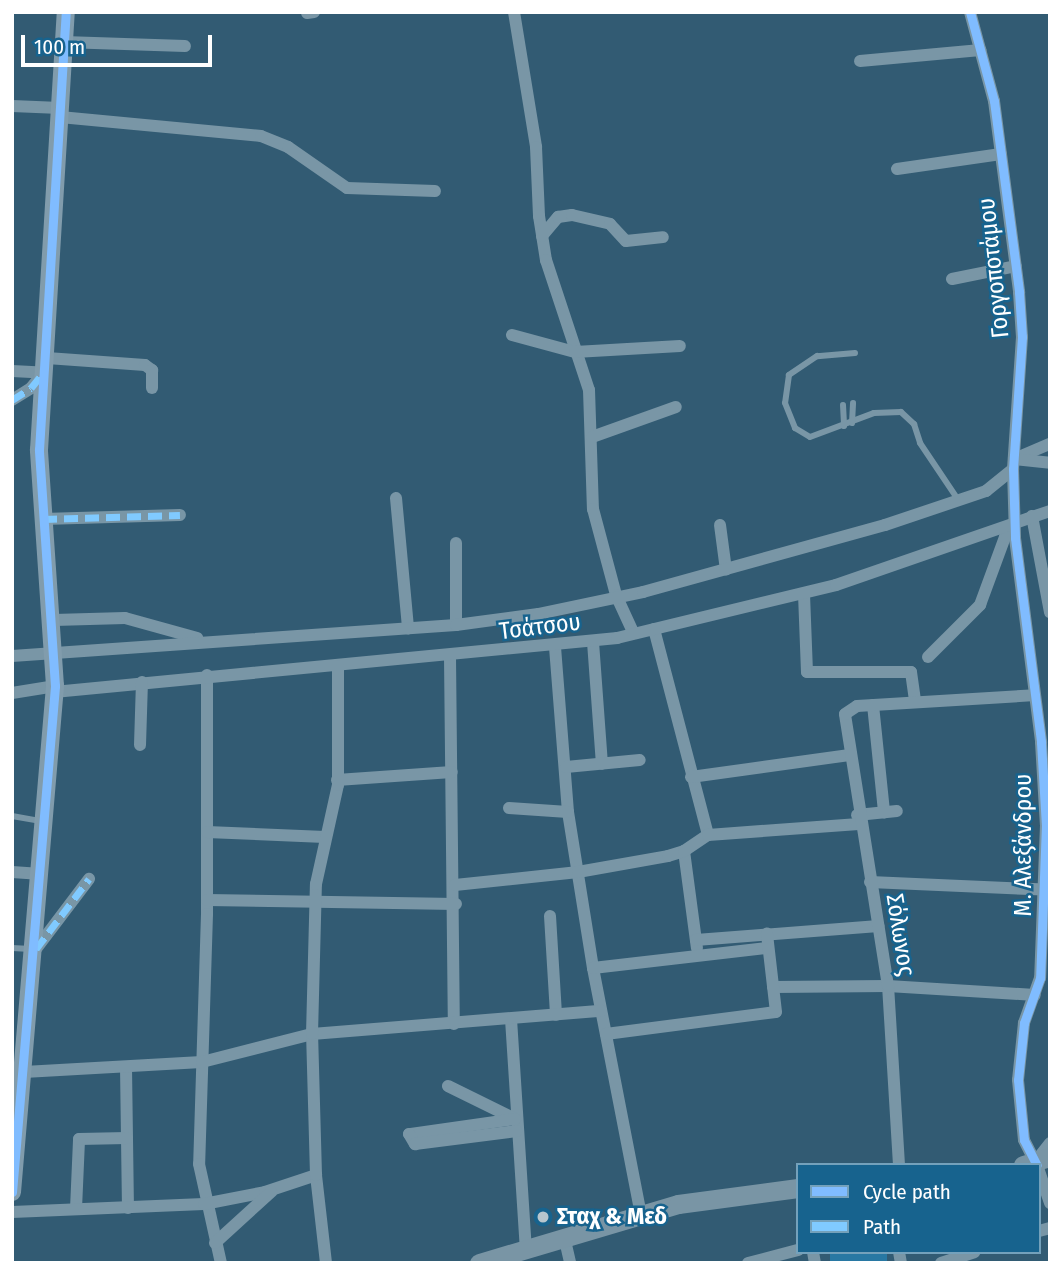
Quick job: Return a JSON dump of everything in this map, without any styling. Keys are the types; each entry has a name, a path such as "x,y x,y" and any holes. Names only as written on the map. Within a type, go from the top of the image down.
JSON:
{"main road":[{"path":"479,1263 641,1214 737,1194 796,1188"}],"street":[{"path":"12,1192 16,1094 24,1072 36,949 55,689 54,620 39,450 66,12"},
{"path":"307,13 314,12"},
{"path":"514,12 537,147 542,236 549,276 589,390 593,509 616,595 633,632"},
{"name":"Γοργοποτάμου","path":"970,12 1001,154 1017,266 1022,337 1013,464 1015,523"},
{"path":"64,42 185,46"},
{"path":"860,61 980,50"},
{"path":"12,106 261,136 288,147 347,188 435,191"},
{"path":"897,169 1001,154"},
{"path":"542,236 558,217 572,215 610,224 626,240 663,237"},
{"path":"952,279 1017,266"},
{"path":"512,335 575,352 680,346"},
{"path":"12,371 145,365 152,370 152,388"},
{"path":"12,400 31,388 45,368"},
{"path":"592,438 676,407"},
{"path":"12,656 205,640 456,625 538,614 726,570 959,501 986,491 1013,464 1050,444"},
{"path":"1013,464 1050,463"},
{"path":"396,498 408,628"},
{"name":"Τσάτσου","path":"12,693 450,657 593,642 804,594 1050,510"},
{"path":"43,519 180,515"},
{"path":"1032,516 1050,612"},
{"path":"928,657 980,605 1004,537 1015,523"},
{"name":"Μ. Αλεξάνδρου","path":"1015,523 1045,788 1047,890 1040,978 1024,1023 1018,1080 1024,1140 1036,1163"},
{"path":"720,525 726,570"},
{"path":"456,543 456,625"},
{"path":"804,594 807,672 911,672 915,702"},
{"path":"54,620 125,618 205,640"},
{"path":"654,629 708,835"},
{"path":"593,642 602,764"},
{"path":"555,647 568,813 593,968 641,1214"},
{"path":"450,657 456,885 454,1024"},
{"path":"326,1263 316,1175 312,1034 315,905 337,780 338,666"},
{"path":"207,675 207,900 199,1164 204,1203 221,1263"},
{"path":"140,745 142,682"},
{"path":"456,885 578,872 684,851 708,835 858,820 890,811 873,705 1035,695"},
{"name":"Σόλωνος","path":"873,705 849,707 845,713 858,820 888,986 899,1163"},
{"path":"691,777 849,755"},
{"path":"566,767 640,760"},
{"path":"337,780 453,772"},
{"path":"509,808 568,813"},
{"path":"207,832 325,837"},
{"path":"684,851 698,957"},
{"path":"12,872 41,874"},
{"path":"36,949 89,879"},
{"path":"870,882 1047,890"},
{"path":"207,900 315,905 456,904"},
{"path":"550,916 556,1014"},
{"path":"696,940 878,926"},
{"path":"606,1034 776,1012 766,934"},
{"path":"593,968 768,948"},
{"path":"773,986 888,986 1035,995"},
{"path":"24,1072 202,1062 312,1034 601,1010"},
{"path":"511,1019 526,1248"},
{"path":"126,1067 128,1208"},
{"path":"448,1086 516,1125"},
{"path":"516,1125 415,1144 409,1134 516,1125"},
{"path":"76,1209 79,1139 127,1138"},
{"path":"1038,1163 1050,1143"},
{"path":"12,1212 204,1203 316,1175"},
{"name":"Μ. Αλεξάνδρου","path":"1041,1176 1050,1203"},
{"path":"215,1243 276,1187"},
{"path":"564,1236 570,1263"},
{"path":"748,1263 796,1251"},
{"path":"941,1263 968,1254"}],"lane":[{"path":"855,353 817,356 789,375 785,404 800,435 810,437 887,410 909,416 959,501"},
{"path":"852,423 853,403"},
{"path":"843,405 844,426"},
{"path":"12,816 46,821"},
{"path":"12,948 36,949"}],"shaded area":[{"path":"830,1254 887,1254 887,1263 830,1263"}],"marked path":[{"path":"12,400 31,388 43,373"},
{"path":"43,519 180,515"},
{"path":"36,949 89,879"}],"cycle path":[{"path":"12,1192 55,686 39,450 66,12"},
{"path":"970,12 994,101 1019,292 1022,337 1013,469 1015,538 1041,742 1046,825 1040,978 1024,1023 1018,1080 1024,1140 1036,1163"}],"place":[{"name":"Σταχ & Μεδ","path":"543,1217"}]}
